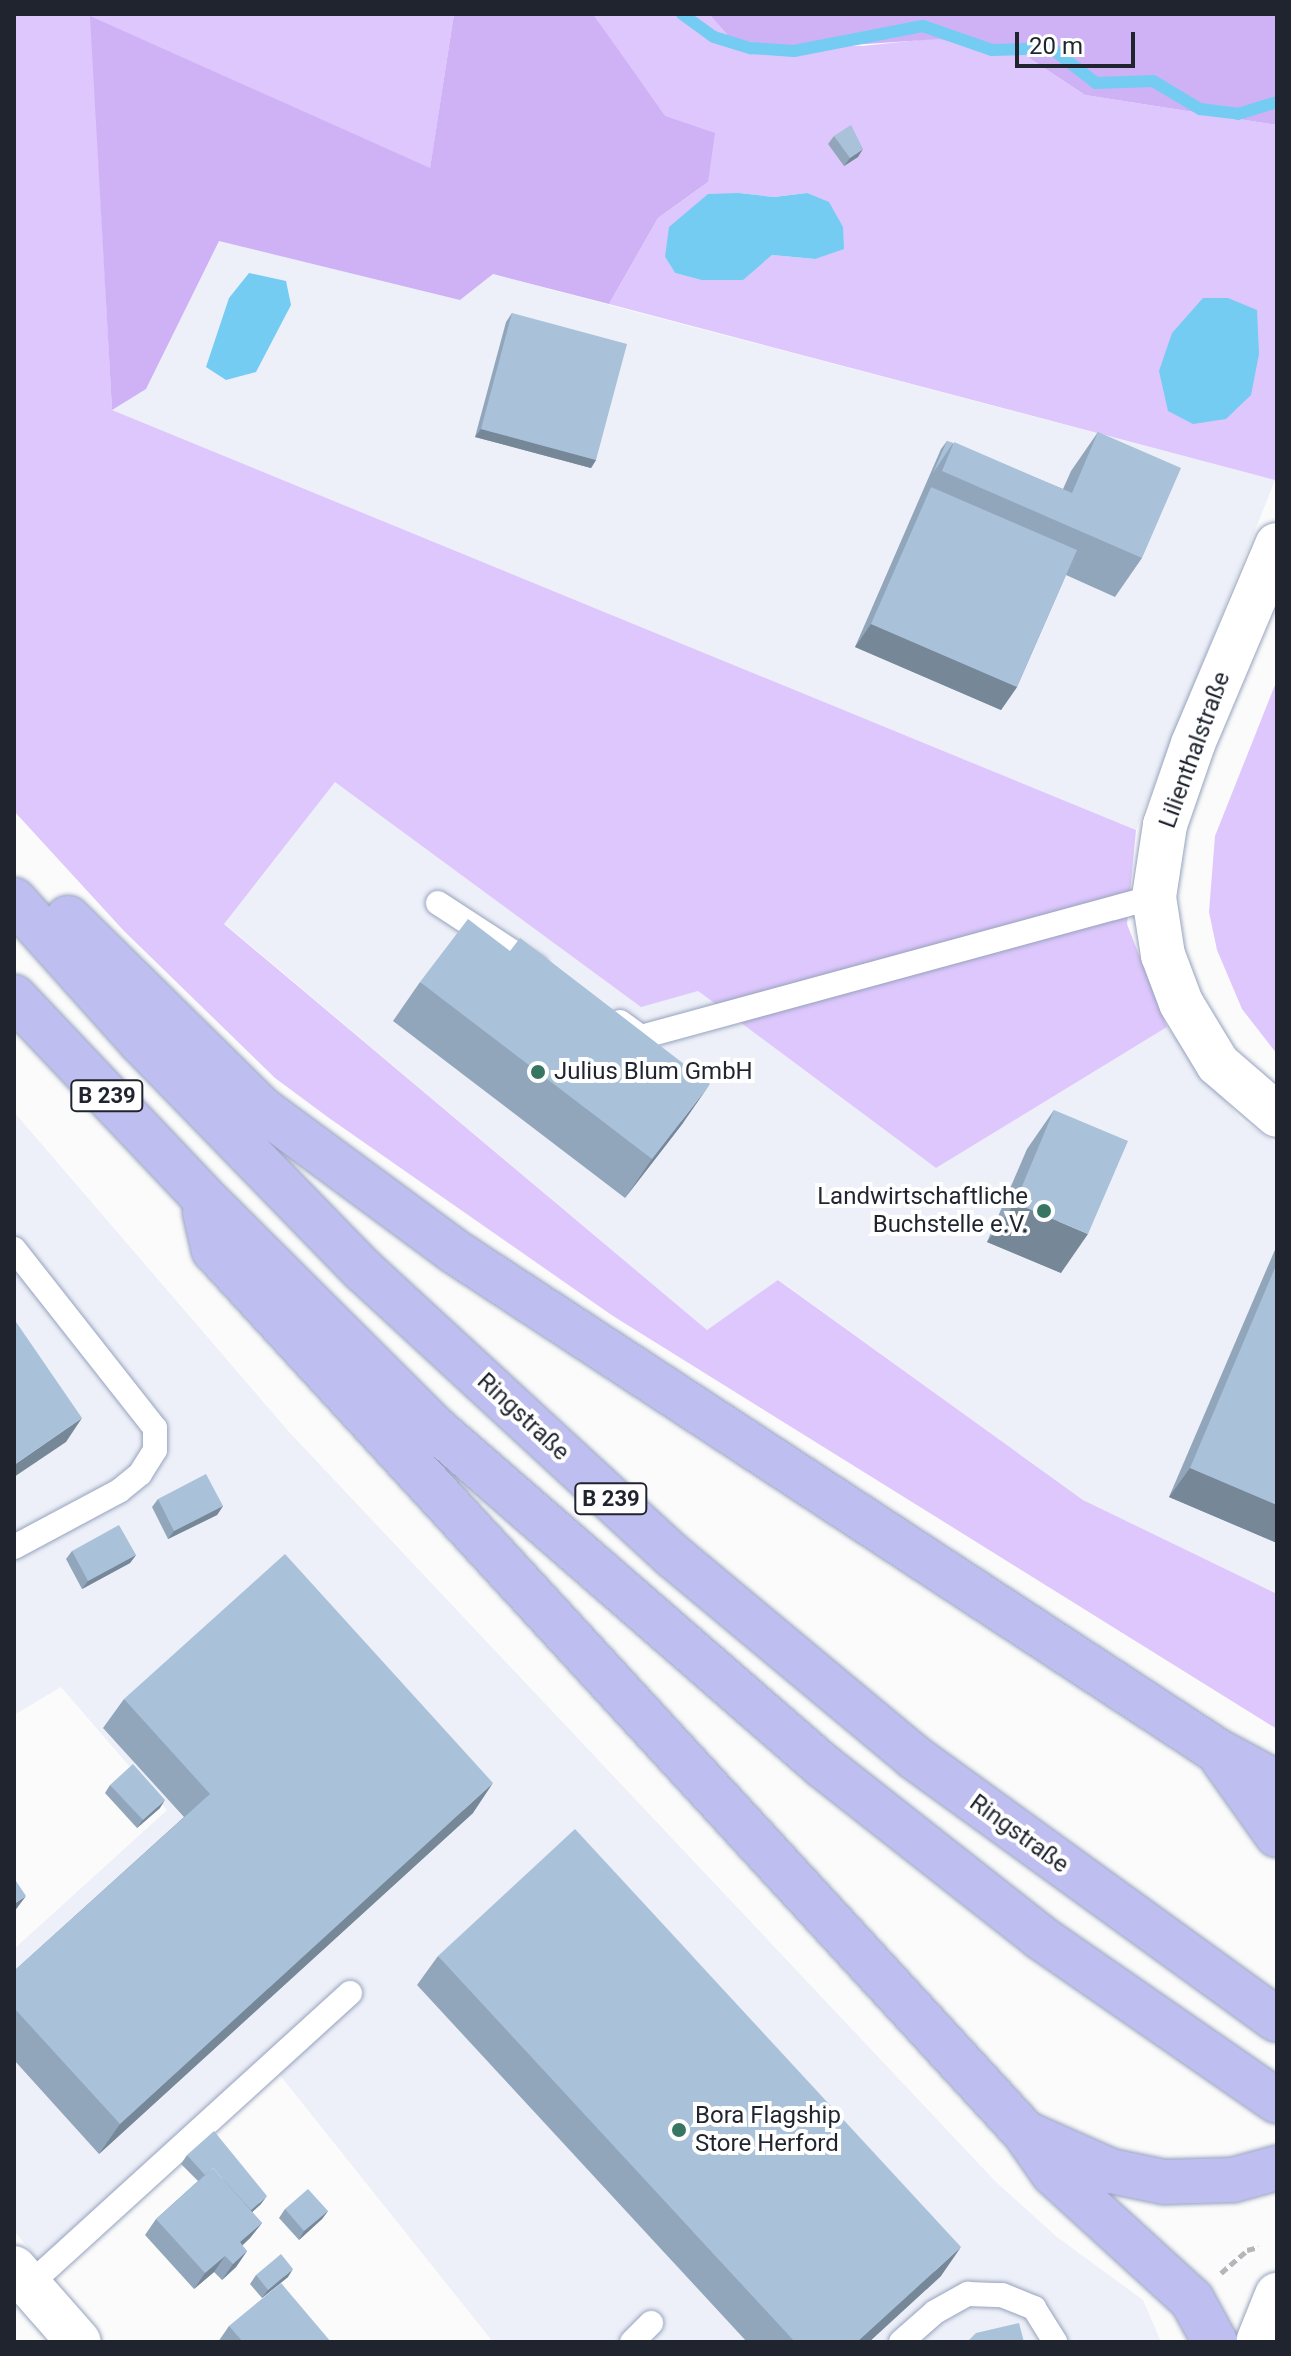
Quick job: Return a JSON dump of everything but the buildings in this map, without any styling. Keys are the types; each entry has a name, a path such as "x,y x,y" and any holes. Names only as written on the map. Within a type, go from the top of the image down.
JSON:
{"highway":[{"path":"14,880 66,915 263,1110 454,1251 1216,1750 1277,1783"},
{"name":"Ringstraße","path":"14,900 140,1041 363,1270 673,1556 914,1757 1277,2020"},
{"name":"B 239","path":"14,997 200,1194 437,1430 823,1766 1040,1937 1277,2101"},
{"path":"200,1194 214,1250 1025,2133 1053,2173 1192,2300 1215,2342"},
{"path":"1216,1750 1277,1835"},
{"path":"1025,2133 1111,2171 1188,2183 1233,2180 1277,2168"}],"street":[{"name":"Lilienthalstraße","path":"1277,545 1193,744 1165,825 1154,897 1163,955 1181,1003 1218,1064 1277,1115"},
{"path":"22,2276 79,2342"},
{"path":"1258,2342 1277,2295"}],"lane":[{"path":"603,1012 641,1037 1154,897"},
{"path":"438,903 552,978"},
{"path":"14,1249 144,1410 155,1439 155,1450 140,1474 119,1491 14,1547"},
{"path":"22,2276 350,1993"},
{"path":"901,2342 935,2312 968,2294 1002,2295 1034,2308 1055,2342"},
{"path":"632,2342 651,2323"}],"path":[{"path":"1216,2278 1247,2250 1259,2247"}],"shaded area":[{"path":"14,14 454,14 430,169 91,17 112,410 1136,830 1127,924 1167,1027 936,1168 698,991 641,1007 335,782 224,924 707,1330 778,1280 1083,1500 1277,1594 1277,1729 613,1316 329,1118 275,1078 124,931 14,811"},
{"path":"454,14 593,14 665,116 715,133 708,182 658,218 609,304 493,274 460,300 219,241 146,389 112,410 90,16 430,168"},
{"path":"593,14 709,14 730,38 862,46 939,38 1023,54 1085,95 1277,125 1275,480 609,304 658,218 708,182","holes":["739,193 774,197 807,193 815,259 772,255 743,279 701,280 675,273 665,257"]},
{"path":"709,14 1277,14 1277,125 1085,95 1023,54 939,39 793,49 730,38"},
{"path":"191,195 1275,480 1136,830 112,410"},
{"path":"1277,680 1277,1054 1242,1009 1217,950 1209,912 1215,836"},
{"path":"335,781 641,1006 698,991 936,1168 1167,1027 1240,1119 1277,1144 1277,1594 1083,1500 779,1280 707,1330 224,923"},
{"path":"14,1112 290,1433 996,2182 1057,2237 1143,2300 1161,2342 493,2342 275,2069 49,2273 14,2231 14,1949 167,1810 61,1687 14,1715"}],"water":[{"path":"739,193 774,197 807,193 829,202 843,227 844,249 815,259 772,255 743,280 701,280 675,273 665,257 669,227 708,194"},
{"path":"249,273 286,281 291,305 256,372 226,380 206,367 229,298"},
{"path":"1203,298 1228,298 1257,310 1259,354 1251,395 1226,419 1193,424 1168,411 1159,371 1172,333"}],"waterway":[{"path":"682,14 714,37 751,48 794,51 923,26 992,50 1051,48 1096,83 1153,81 1200,109 1238,114 1277,102"}],"place":[{"name":"Julius Blum GmbH","path":"538,1072"},
{"name":"Landwirtschaftliche Buchstelle e.V.","path":"1044,1211"},
{"name":"Bora Flagship Store Herford","path":"679,2130"}]}
